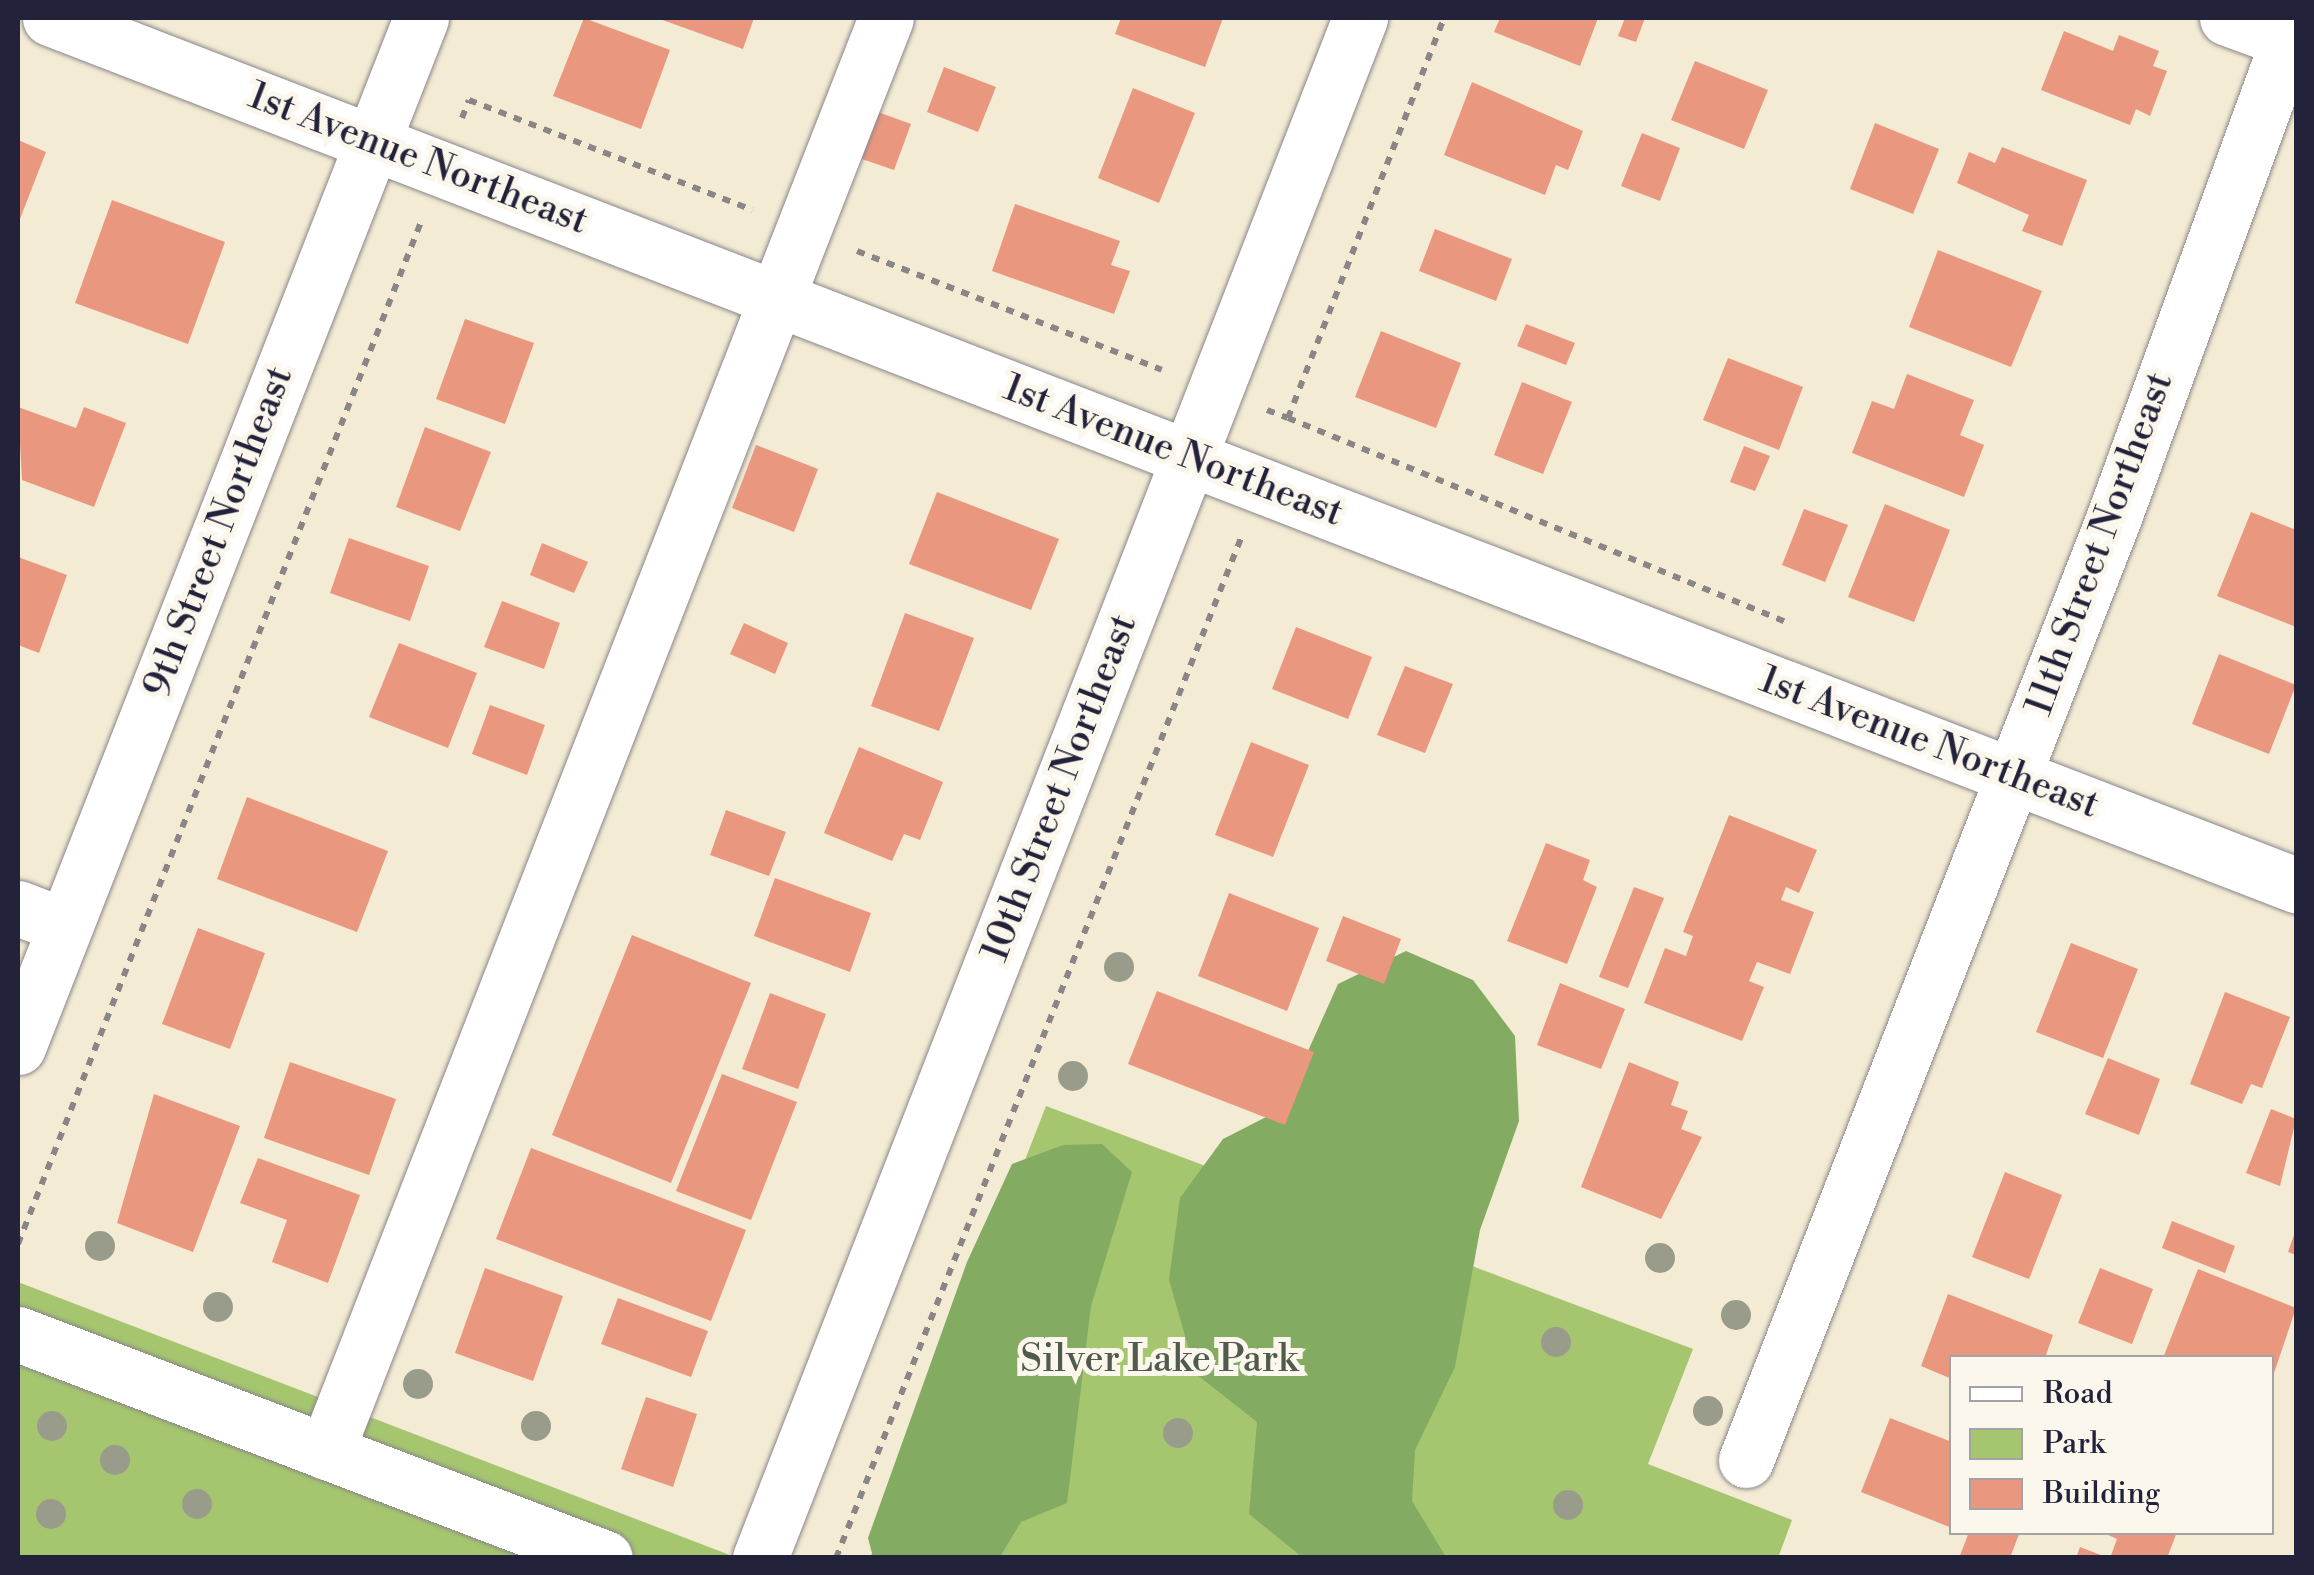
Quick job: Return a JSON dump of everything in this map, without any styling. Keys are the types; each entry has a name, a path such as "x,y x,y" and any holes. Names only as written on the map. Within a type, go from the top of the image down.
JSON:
{"street":[{"name":"1st Avenue Northeast","path":"50,18 776,295 2296,885"},
{"name":"9th Street Northeast","path":"18,1047 41,917 373,142 421,18"},
{"path":"326,1452 886,18"},
{"name":"10th Street Northeast","path":"760,1558 1360,18"},
{"path":"2226,18 2288,56"},
{"name":"11th Street Northeast","path":"1746,1460 2014,776 2288,56"},
{"path":"18,1334 605,1558"}],"path":[{"path":"1288,418 1444,18"},
{"path":"18,1244 469,100 1288,418 1797,626"},
{"path":"836,1558 1262,486"}],"green space":[{"path":"1406,951 1473,980 1515,1036 1519,1121 1480,1230 1455,1367 1415,1450 1412,1501 1446,1557 1302,1557 1249,1514 1257,1422 1196,1374 1169,1280 1180,1198 1223,1139 1282,1109 1338,984"},
{"name":"Silver Lake Park","path":"1046,1106 1693,1349 1648,1464 1792,1520 1778,1558 870,1558"},
{"path":"1102,1144 1132,1172 1091,1306 1067,1503 1021,1522 1000,1557 873,1557 868,1538 967,1262 1012,1164 1063,1145"},
{"path":"18,1282 735,1557 18,1557"}],"building":[{"path":"584,18 670,50 641,129 553,96"},
{"path":"657,18 754,18 743,49"},
{"path":"1121,18 1223,18 1205,67 1115,34"},
{"path":"1500,18 1598,18 1580,66 1494,32"},
{"path":"1625,18 1645,18 1636,42 1618,36"},
{"path":"2064,31 2113,51 2119,35 2159,51 2153,66 2167,71 2150,116 2136,109 2130,125 2041,90"},
{"path":"1695,61 1768,90 1744,149 1671,120"},
{"path":"944,67 996,87 978,132 927,112"},
{"path":"1472,82 1583,131 1568,170 1556,165 1545,195 1444,155"},
{"path":"1133,88 1195,113 1159,203 1098,178"},
{"path":"878,112 911,124 894,170 862,159"},
{"path":"1875,123 1939,149 1913,214 1850,189"},
{"path":"1642,133 1680,148 1660,201 1621,186"},
{"path":"18,140 46,152 18,224"},
{"path":"2002,147 2087,180 2062,246 2022,231 2029,215 1957,183 1969,152 1995,163"},
{"path":"112,200 225,242 188,344 75,303"},
{"path":"1015,204 1120,241 1111,265 1130,271 1114,314 992,271"},
{"path":"1435,229 1512,259 1496,301 1419,271"},
{"path":"1938,250 2042,291 2011,367 1909,327"},
{"path":"465,319 534,343 505,424 436,399"},
{"path":"1526,324 1575,343 1566,365 1517,346"},
{"path":"1381,331 1461,363 1436,428 1355,397"},
{"path":"1728,358 1803,387 1779,450 1703,420"},
{"path":"1907,374 1974,400 1960,435 1984,445 1964,497 1852,453 1872,401 1894,409"},
{"path":"1522,382 1572,402 1543,474 1494,455"},
{"path":"18,407 76,428 84,407 126,423 94,507 22,480"},
{"path":"425,427 491,452 460,531 396,507"},
{"path":"756,445 818,469 794,532 732,508"},
{"path":"1744,446 1770,456 1755,491 1730,482"},
{"path":"937,492 1059,539 1031,610 909,564"},
{"path":"1885,504 1950,530 1914,622 1848,597"},
{"path":"1804,509 1848,525 1825,582 1782,565"},
{"path":"2251,512 2296,530 2296,627 2217,596"},
{"path":"349,538 429,566 410,621 330,593"},
{"path":"542,543 588,562 574,593 530,575"},
{"path":"18,557 67,575 39,653 18,645"},
{"path":"502,601 560,623 544,669 484,647"},
{"path":"905,613 974,638 939,731 871,706"},
{"path":"744,623 788,643 775,674 730,654"},
{"path":"1296,627 1372,657 1348,719 1272,689"},
{"path":"399,643 477,673 448,748 369,717"},
{"path":"2219,654 2296,685 2269,754 2192,724"},
{"path":"1405,666 1453,684 1425,753 1377,735"},
{"path":"490,705 545,725 527,775 472,754"},
{"path":"1251,742 1309,765 1273,857 1215,835"},
{"path":"859,747 943,782 920,840 904,834 892,861 824,833"},
{"path":"247,797 388,851 357,932 217,879"},
{"path":"726,810 786,832 769,876 710,855"},
{"path":"1729,815 1817,850 1799,893 1786,887 1781,900 1814,912 1790,974 1757,962 1749,981 1764,987 1742,1041 1644,1003 1665,948 1686,956 1693,936 1683,932"},
{"path":"1546,843 1590,860 1583,880 1597,887 1567,964 1507,941"},
{"path":"775,878 871,913 850,972 754,936"},
{"path":"1634,887 1664,898 1628,988 1599,977"},
{"path":"1229,893 1319,928 1287,1011 1198,976"},
{"path":"1343,916 1401,939 1384,984 1326,961"},
{"path":"198,928 265,953 230,1049 162,1024"},
{"path":"632,935 751,983 671,1183 552,1135"},
{"path":"2071,943 2138,969 2103,1058 2036,1032"},
{"path":"1560,983 1625,1009 1601,1069 1537,1045"},
{"path":"1157,991 1314,1052 1285,1125 1128,1064"},
{"path":"2225,992 2290,1017 2262,1088 2251,1084 2242,1104 2190,1084"},
{"path":"770,993 826,1014 798,1089 742,1069"},
{"path":"2108,1058 2160,1079 2139,1135 2085,1114"},
{"path":"290,1062 396,1099 369,1175 264,1138"},
{"path":"1629,1062 1679,1082 1671,1105 1688,1111 1681,1129 1702,1137 1661,1219 1581,1187"},
{"path":"722,1074 797,1102 751,1220 676,1191"},
{"path":"154,1094 240,1126 193,1252 117,1223"},
{"path":"2271,1109 2296,1119 2280,1186 2246,1173"},
{"path":"531,1148 746,1230 711,1321 496,1239"},
{"path":"258,1158 360,1195 328,1283 272,1262 287,1220 240,1203"},
{"path":"2005,1172 2062,1195 2029,1279 1972,1257"},
{"path":"2172,1221 2235,1246 2225,1273 2162,1248"},
{"path":"2296,1229 2296,1255 2288,1252"},
{"path":"485,1268 563,1296 533,1381 455,1353"},
{"path":"2100,1268 2153,1289 2132,1344 2078,1323"},
{"path":"2198,1269 2296,1308 2274,1373 2274,1355 2164,1355"},
{"path":"1948,1294 2053,1335 2046,1355 1949,1355 1949,1378 1921,1366"},
{"path":"618,1298 708,1331 691,1377 601,1344"},
{"path":"646,1397 697,1414 673,1487 621,1469"},
{"path":"1890,1418 1949,1441 1949,1527 1861,1492"},
{"path":"1968,1535 2019,1535 2010,1558 1959,1558"},
{"path":"2108,1535 2176,1535 2167,1558 2110,1558 2117,1539"},
{"path":"2080,1547 2106,1557 2076,1558"}]}
